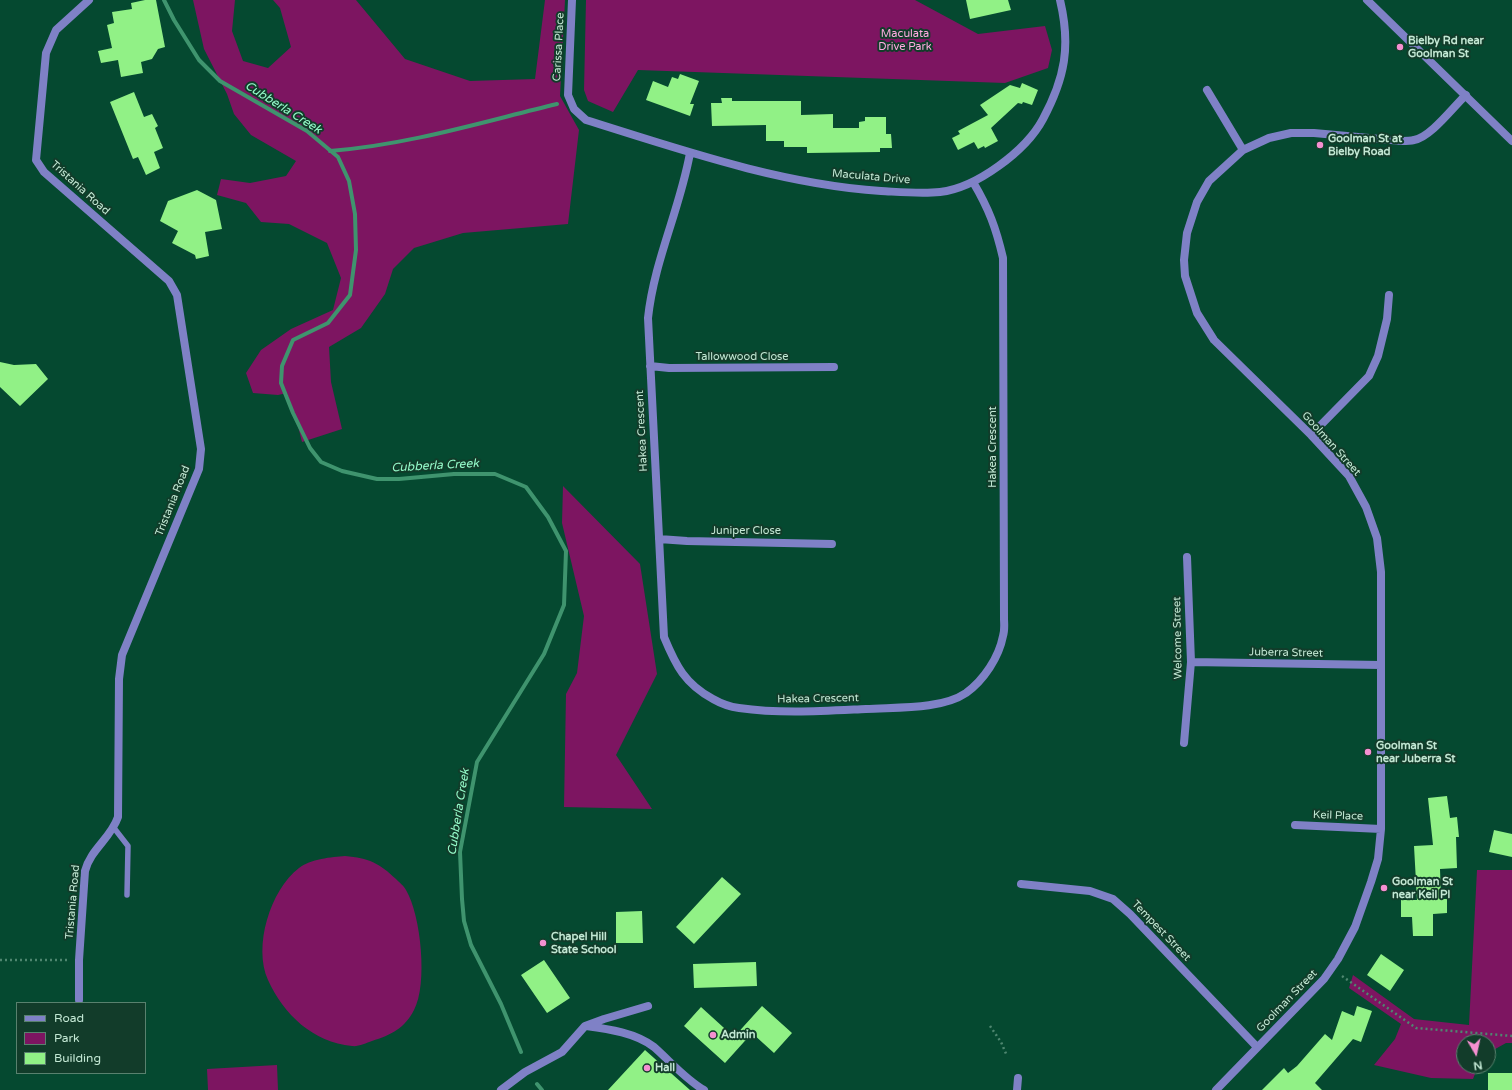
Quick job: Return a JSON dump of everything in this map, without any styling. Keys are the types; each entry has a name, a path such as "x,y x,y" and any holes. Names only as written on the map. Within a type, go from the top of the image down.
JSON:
{"street":[{"name":"Tristania Road","path":"79,1000 79,960 87,861 114,828 118,817 119,679 122,656 199,469 202,449 177,295 170,281 44,172 36,160 46,53 56,30 64,21 89,0"},
{"name":"Carissa Place","path":"568,95 572,0"},
{"name":"Maculata Drive","path":"568,95 574,109 586,120 690,153 807,181 850,189 940,192 973,182 1009,158 1037,130 1055,96 1066,59 1065,20 1060,0"},
{"path":"1369,1 1512,140"},
{"path":"1207,90 1243,150"},
{"name":"Goolman Street","path":"1216,1090 1324,979 1338,959 1355,927 1371,882 1378,859 1381,829 1380,572 1377,538 1366,507 1349,476 1311,435 1214,340 1197,313 1185,276 1184,260 1187,233 1197,202 1209,180 1243,150 1269,138 1291,133 1314,132 1402,141 1415,140 1435,127 1466,95"},
{"name":"Hakea Crescent","path":"690,153 686,178 651,290 648,318 664,637 676,664 690,683 714,699 737,708 808,711 919,706 944,702 966,694 984,676 1003,636 1003,258 997,232 988,207 973,182"},
{"path":"1311,435 1369,376 1378,356 1387,319 1389,295"},
{"name":"Tallowwood Close","path":"650,366 669,368 834,367"},
{"name":"Juniper Close","path":"659,539 832,544"},
{"name":"Welcome Street","path":"1184,743 1191,662 1187,557"},
{"name":"Juberra Street","path":"1191,662 1381,665"},
{"name":"Keil Place","path":"1295,825 1381,829"},
{"name":"Tempest Street","path":"1021,884 1090,891 1113,899 1130,914 1257,1047"},
{"path":"501,1090 525,1072 562,1052 585,1026 604,1018 648,1006"},
{"path":"585,1026 606,1029 642,1039 704,1090"},
{"path":"1017,1090 1018,1078"}],"lane":[{"path":"114,828 128,846 127,895"}],"path":[{"path":"0,960 79,960"},
{"path":"1342,976 1416,1028 1512,1036"},
{"path":"990,1026 1001,1042 1007,1056"}],"green space":[{"path":"193,0 235,0 232,31 243,61 268,68 291,47 280,8 273,0 356,0 405,59 470,81 535,79 545,0 565,0 560,96 579,130 568,224 463,233 414,248 393,269 385,294 361,328 329,347 331,382 342,429 302,442 287,393 278,395 253,393 246,373 261,350 291,329 333,310 341,278 327,243 289,224 261,222 246,203 217,195 221,179 250,183 286,176 296,161 251,135 234,114 227,94 204,49"},
{"name":"Maculata Drive Park","path":"586,0 915,0 978,34 1045,26 1052,50 1048,68 1005,83 638,70 613,112 588,101 584,90"},
{"path":"563,486 640,564 657,674 616,755 652,809 564,807 566,694 577,673 584,616 562,523"},
{"path":"345,856 361,858 379,865 404,887 416,916 422,968 418,999 414,1010 406,1022 397,1030 379,1039 354,1046 325,1039 301,1025 291,1015 282,1005 268,980 262,952 267,920 272,904 289,878 299,868 309,862"},
{"path":"1477,870 1512,870 1512,1043 1506,1043 1496,1049 1496,1034 1456,1034 1456,1074 1475,1074 1473,1079 1431,1078 1374,1065 1395,1039 1401,1024 1349,988 1353,975 1414,1019 1469,1025"},
{"path":"277,1065 278,1090 208,1090 207,1069"}],"building":[{"path":"145,0 156,0 165,47 158,49 152,59 141,62 143,73 121,77 118,60 101,63 98,51 112,48 107,25 114,23 112,12 132,9 131,3"},
{"path":"966,0 1008,0 1011,10 970,19"},
{"path":"680,74 699,81 690,104 694,104 690,116 646,100 653,81 668,87 672,77 678,79"},
{"path":"1022,83 1038,90 1032,105 1023,102 1022,104 1018,103 991,128 998,141 985,148 984,146 978,149 974,142 958,150 952,138 960,134 958,131 988,115 980,105 1010,85 1020,88"},
{"path":"134,92 144,117 152,114 158,126 155,128 163,148 154,152 160,168 146,175 138,157 133,159 110,102"},
{"path":"721,98 732,98 732,101 801,101 801,115 833,114 833,128 859,128 859,122 865,121 865,117 886,117 886,134 891,134 892,148 880,148 880,152 807,153 807,147 784,147 784,141 766,141 766,125 712,126 711,103 722,103"},
{"path":"197,190 216,200 222,229 205,232 209,256 196,259 195,255 172,243 178,231 160,221 168,201"},
{"path":"0,362 14,365 36,364 48,379 20,406 0,387"},
{"path":"1447,796 1450,818 1457,817 1459,837 1456,837 1457,868 1440,869 1441,899 1447,899 1447,913 1433,914 1433,936 1413,936 1412,917 1401,917 1401,900 1417,900 1414,846 1433,845 1428,798"},
{"path":"1494,830 1512,834 1512,857 1489,852"},
{"path":"722,877 741,894 694,944 676,927"},
{"path":"642,911 643,943 616,943 616,912"},
{"path":"1381,954 1404,970 1390,991 1367,975"},
{"path":"544,960 570,998 547,1013 521,975"},
{"path":"756,962 757,986 694,988 693,964"},
{"path":"762,1006 792,1033 774,1053 752,1033 725,1063 684,1026 701,1007 734,1037"},
{"path":"1357,1006 1372,1011 1361,1042 1353,1039 1315,1083 1322,1090 1262,1090 1284,1068 1288,1073 1297,1066 1325,1034 1332,1040 1342,1011 1354,1016"},
{"name":"Hall","path":"645,1050 690,1090 608,1090"},
{"path":"1512,1073 1512,1090 1488,1090 1488,1074"}],"waterway":[{"name":"Cubberla Creek","path":"164,0 174,20 199,60 220,81 307,131 338,157 349,181 355,214 356,250 350,295 328,323 293,340 282,366 281,383 293,413 310,448 321,462 342,471 377,479 399,479 454,474 495,474 526,487 548,517 566,551 564,605 544,654 477,762 460,852 464,921 471,945 501,1004 521,1052"},
{"path":"330,151 388,144 557,104"},
{"name":"Cubberla Creek","path":"537,1084 542,1090"}],"place":[{"name":"Bielby Rd near Goolman St","path":"1400,47"},
{"name":"Goolman St at Bielby Road","path":"1320,145"},
{"name":"Goolman St near Juberra St","path":"1368,752"},
{"name":"Goolman St near Keil Pl","path":"1384,888"},
{"name":"Chapel Hill State School","path":"543,943"},
{"name":"Admin","path":"713,1035"},
{"name":"Hall","path":"647,1068"}]}
